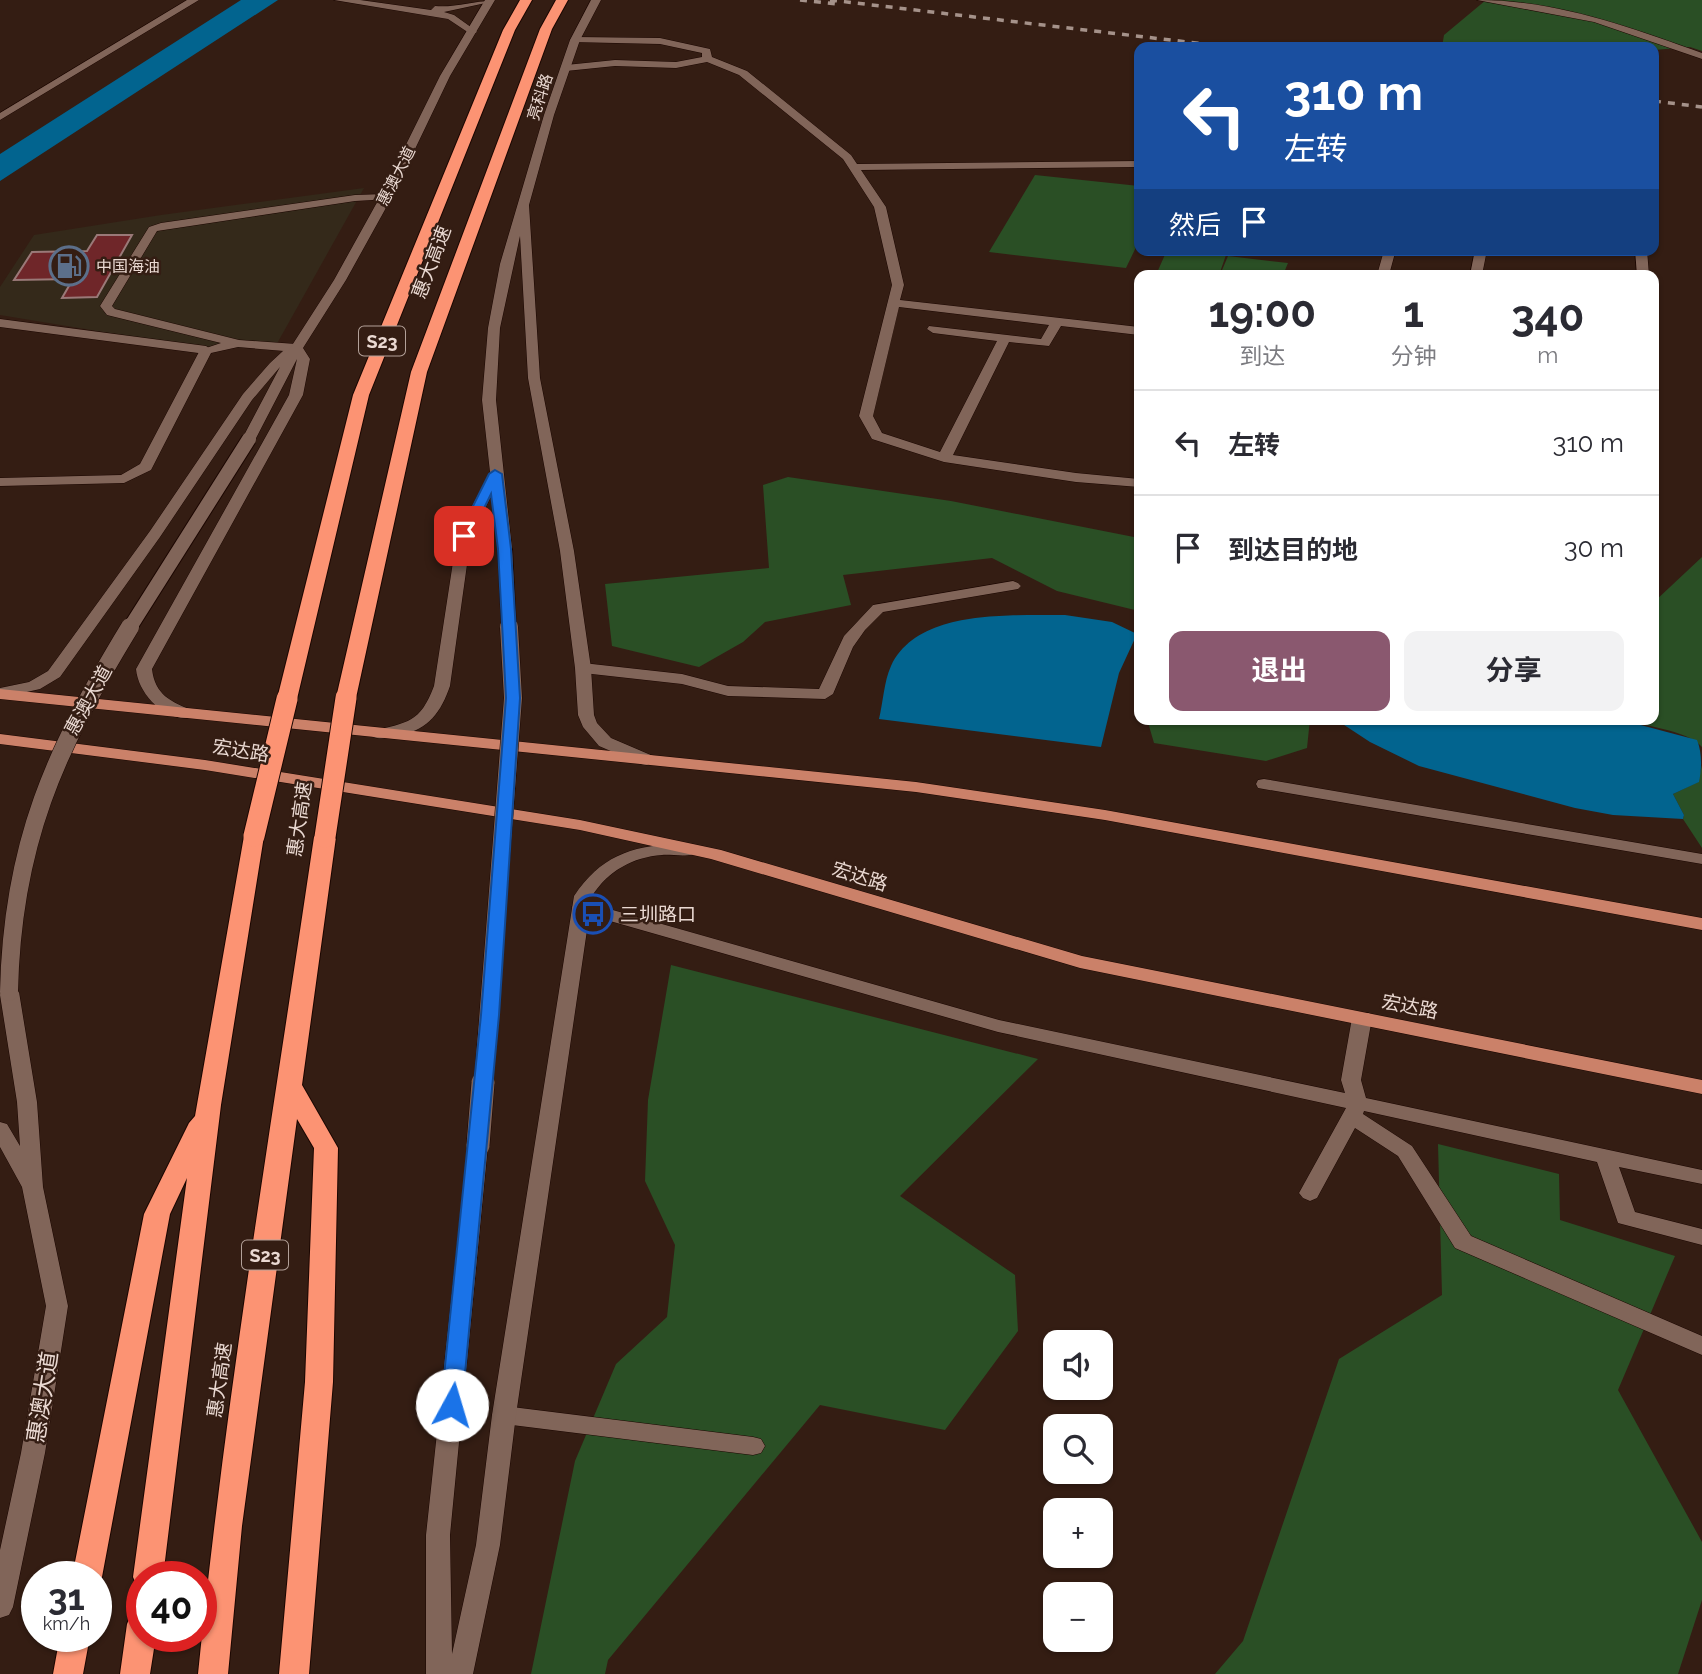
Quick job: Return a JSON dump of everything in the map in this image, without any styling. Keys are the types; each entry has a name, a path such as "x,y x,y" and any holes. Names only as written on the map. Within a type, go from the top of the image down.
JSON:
{"highway":[{"name":"惠大高速","path":"150,1561 209,1105 254,836 361,395 509,30 526,0"},
{"name":"惠大高速","path":"213,1674 227,1526 346,698 419,372 546,29 562,0"},
{"path":"289,1084 326,1149 319,1382 294,1674"},
{"path":"90,1561 158,1214 209,1105"},
{"path":"68,1674 72,1652"},
{"path":"135,1674 138,1652"}],"main road":[{"name":"宏达路","path":"0,693 671,764 916,787 1105,815 1702,924"},
{"name":"宏达路","path":"0,739 205,765 567,823 715,855 1080,962 1702,1087"}],"street":[{"path":"0,117 194,0"},
{"path":"339,0 449,10 490,0"},
{"name":"惠澳大道","path":"0,1607 33,1453 57,1306 33,1187 27,1102 9,992 9,949 20,881 35,818 58,757 99,678 249,439 296,348 340,280 386,197 445,76 490,0"},
{"name":"亮科路","path":"439,1674 438,1535 478,1145 513,698 505,549 489,400 494,328 506,264 565,68 575,40 596,0"},
{"path":"1482,0 1597,19 1702,56"},
{"path":"411,8 451,17 472,33"},
{"path":"575,40 672,43 698,47 707,51 707,58"},
{"path":"565,68 612,63 681,64 701,62 707,58"},
{"path":"707,58 744,73 847,157 880,207 898,285 866,416 877,436 944,458 1111,482 1134,483"},
{"path":"856,167 1134,164"},
{"path":"188,714 163,704 154,696 147,688 144,670 296,394 304,359 296,348 239,344 111,312 106,306 153,229 174,223 355,198 386,197"},
{"path":"524,207 534,377 567,551 583,668 586,715 596,733 605,742 634,756 671,764"},
{"path":"894,303 1134,330"},
{"path":"933,330 1045,343 1058,322"},
{"path":"0,323 206,350 239,344"},
{"path":"944,458 1004,339"},
{"path":"0,693 34,686 54,674 151,542 246,401 279,360 296,348"},
{"path":"0,482 124,479 137,474 146,467 206,350"},
{"path":"379,734 408,728 420,722 434,708 442,686 464,536 495,474"},
{"path":"583,668 682,679 728,691 825,694 840,653 860,621 878,608 1013,586"},
{"path":"1264,784 1702,859"},
{"path":"460,1674 488,1545 504,1415 583,896 596,876 622,859 659,850 678,849 715,855"},
{"path":"582,907 998,1026 1355,1110 1605,1155 1702,1177"},
{"path":"1310,1193 1355,1110 1351,1080 1362,1018"},
{"path":"1355,1110 1405,1152 1463,1242 1702,1346"},
{"path":"0,1129 33,1187"},
{"path":"1605,1155 1626,1218 1702,1237"},
{"path":"504,1415 753,1446"}],"shaded area":[{"path":"364,188 274,349 188,346 0,315 0,287 34,235"}],"green space":[{"path":"1486,0 1702,0 1702,51 1690,47 1659,50 1659,42 1443,42 1444,35"},
{"path":"1035,175 1134,185 1134,251 1126,268 989,252"},
{"path":"1164,256 1226,256 1221,270 1158,270"},
{"path":"1228,256 1288,263 1285,270 1222,270"},
{"path":"788,477 951,501 1134,537 1134,610 1057,591 992,558 843,575 851,605 765,622 743,642 699,667 612,646 605,584 769,568 763,485"},
{"path":"1702,557 1702,747 1686,736 1645,725 1659,725 1659,597"},
{"path":"1149,725 1309,725 1307,748 1266,761 1154,743"},
{"path":"1702,765 1702,848 1683,819 1684,815 1673,794 1698,782"},
{"path":"671,965 1038,1059 900,1196 1015,1275 1018,1331 945,1430 820,1405 608,1660 605,1674 531,1674 575,1461 616,1364 667,1317 675,1245 645,1181 648,1100"},
{"path":"1438,1144 1559,1174 1560,1220 1675,1256 1618,1390 1702,1542 1702,1600 1678,1674 1215,1674 1243,1641 1339,1359 1442,1295"}],"water":[{"path":"241,0 278,0 0,181 0,154"},
{"path":"1065,615 1112,622 1134,633 1134,640 1119,673 1101,747 879,719 891,666 904,647 922,634 944,625 968,619"},
{"path":"1344,725 1641,725 1697,740 1701,766 1699,782 1673,794 1684,815 1683,819 1613,815 1575,808 1419,766 1370,742"}],"building":[{"name":"中国海油","path":"97,235 132,235 97,297 62,298 73,279 14,280 32,252 87,251"}],"railway":[{"path":"800,0 838,4"},
{"path":"830,0 1187,42"},
{"path":"1659,102 1702,107"}],"place":[{"name":"中国海油","path":"69,266"},
{"name":"三圳路口","path":"593,914"}],"route":[{"path":"452,1405 490,1015 513,698 505,549 495,474 464,536"}]}
